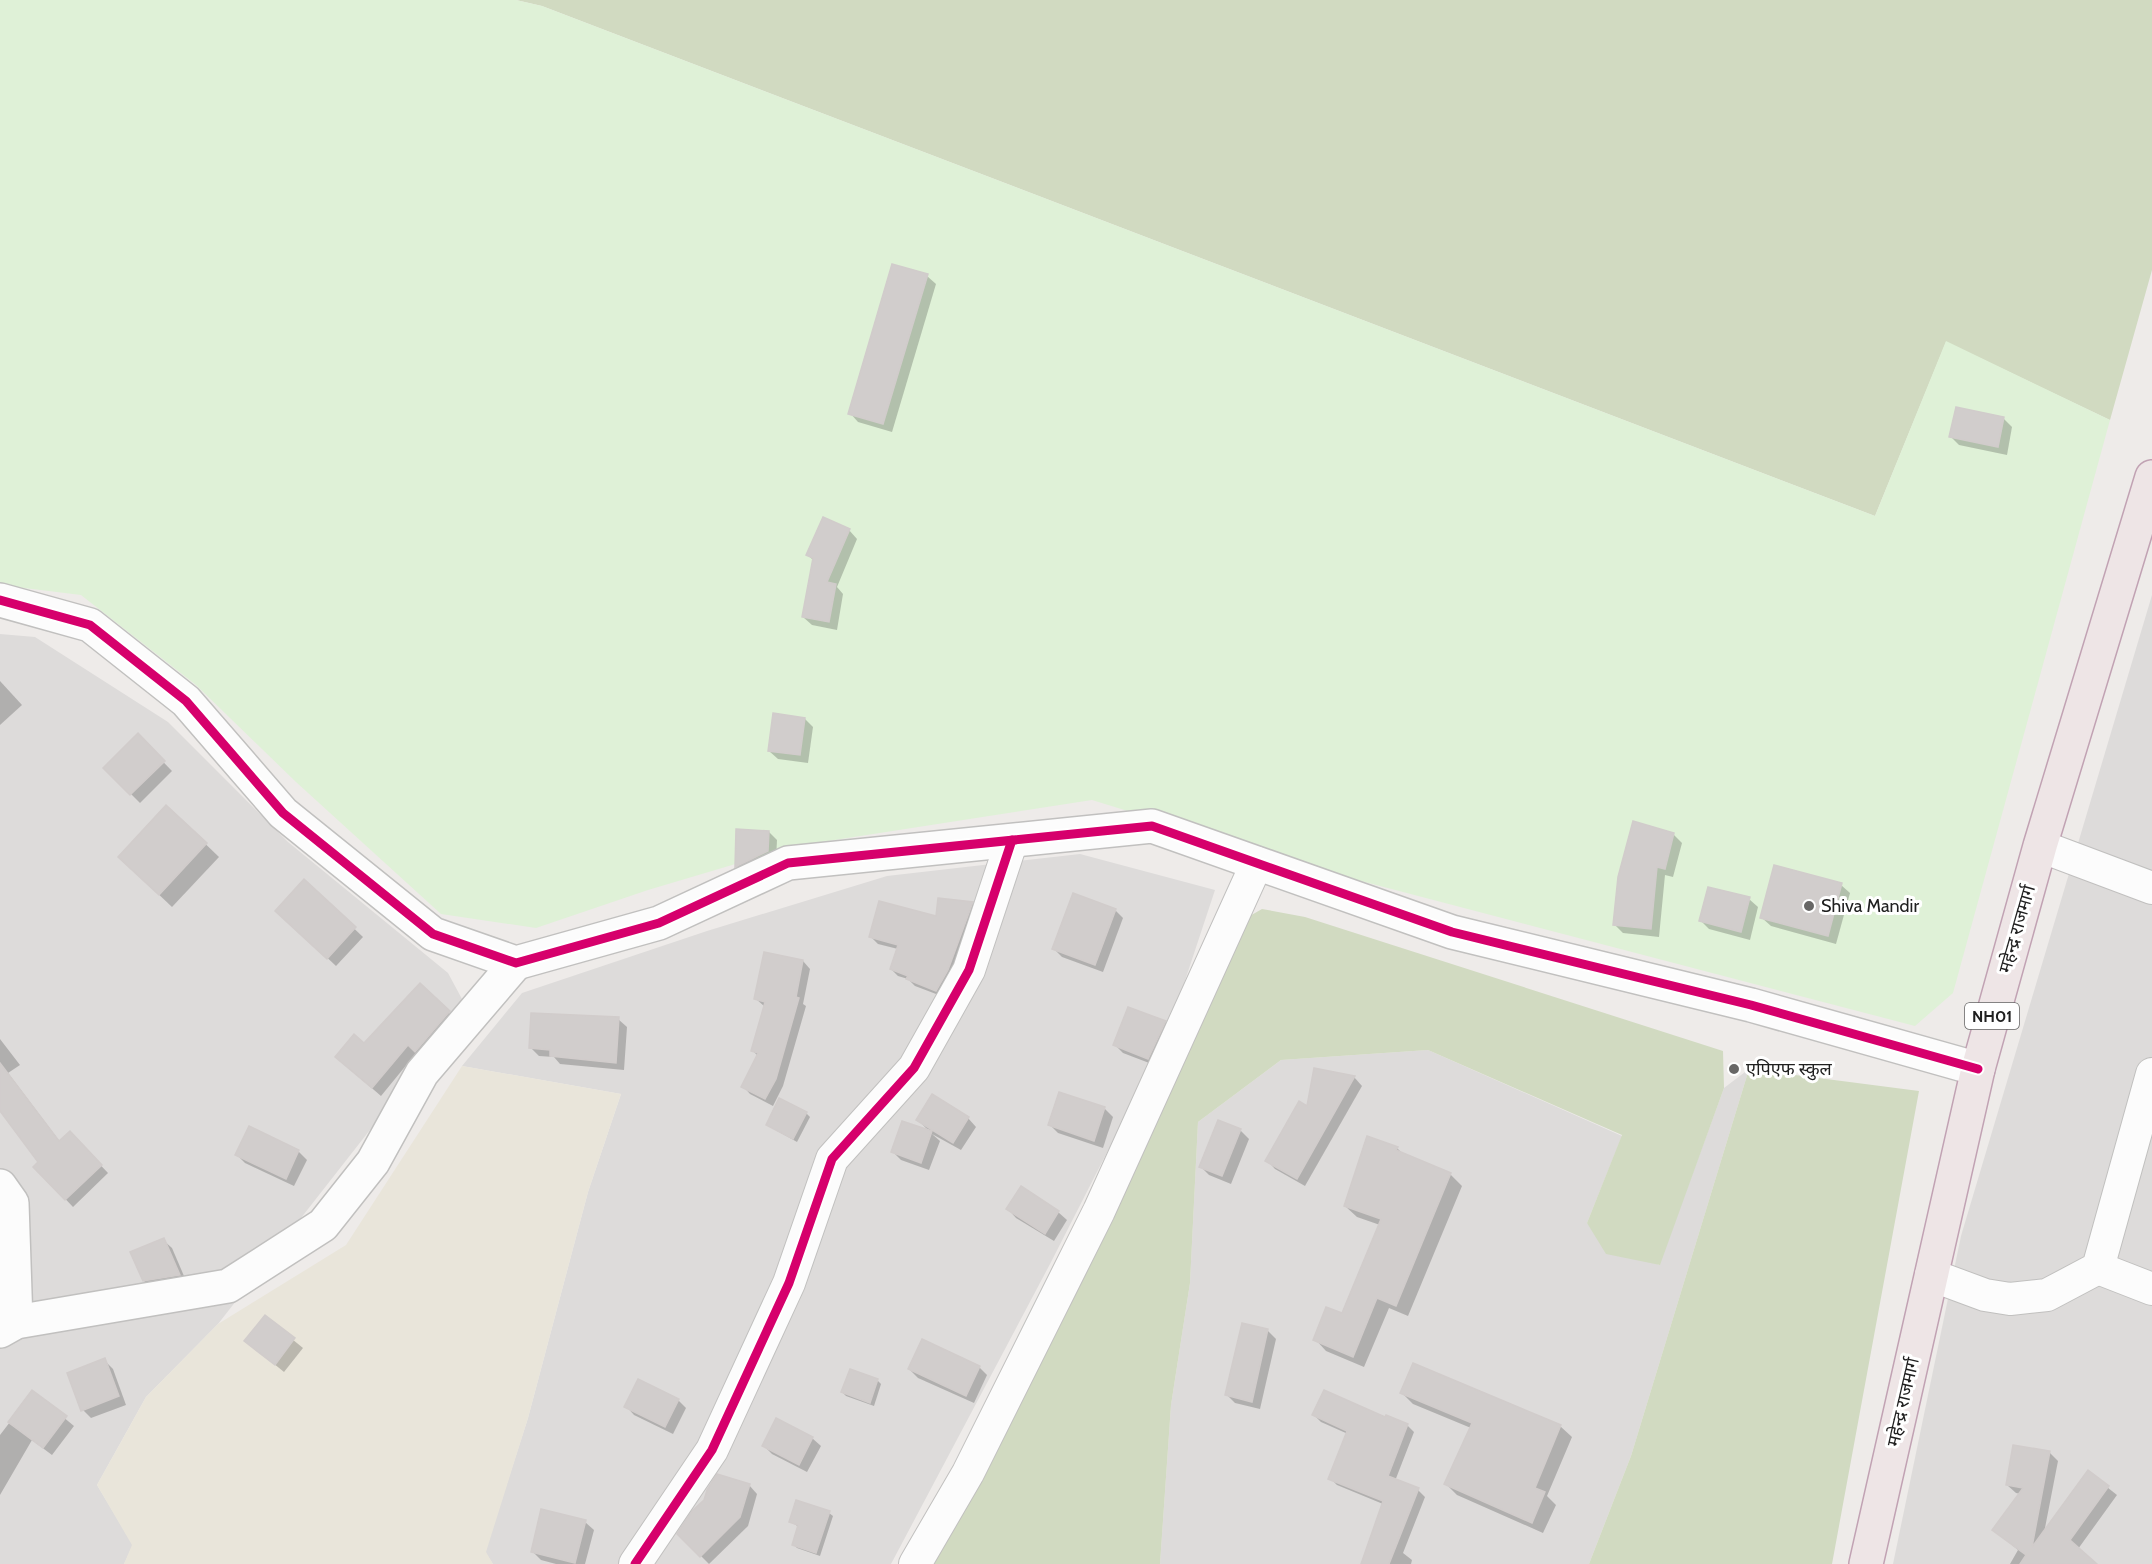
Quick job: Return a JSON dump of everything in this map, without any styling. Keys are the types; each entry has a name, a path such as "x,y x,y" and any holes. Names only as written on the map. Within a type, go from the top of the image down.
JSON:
{"highway":[{"name":"महेन्द्र राजमार्ग","path":"1866,1564 1978,1069 2040,846 2152,477"}],"street":[{"path":"0,600 90,625 186,700 283,813 433,934 516,963"},
{"path":"0,1186 12,1203 8,1326 228,1286 322,1225 373,1162 422,1073 516,963 659,923 788,863 1152,826 1452,932 1751,1005 1978,1069"},
{"path":"635,1564 712,1450 789,1283 832,1160 914,1068 969,970 1012,840"},
{"path":"2040,846 2152,888"},
{"path":"915,1564 969,1473 1093,1221 1257,863"},
{"path":"1931,1275 1985,1295 2010,1299 2047,1296 2098,1268 2152,1074"},
{"path":"2098,1268 2152,1289"}],"shaded area":[{"path":"2152,595 2152,1564 1893,1564 1961,1236"},
{"path":"0,634 35,637 168,722 288,842 448,973 462,999 456,1020 218,1324 146,1397 97,1485 133,1545 124,1564 0,1564"},
{"path":"1080,854 1215,890 1162,1050 1148,1072 1050,1264 891,1564 493,1564 485,1552 528,1418 588,1192 621,1094 462,1066 522,993 707,931 887,876"},
{"path":"1428,1050 1622,1136 1587,1223 1659,1265 1724,1088 1749,1069 1631,1456 1589,1564 1160,1564 1171,1405 1190,1283 1198,1122 1281,1060"},
{"path":"462,1066 621,1094 588,1192 528,1418 486,1552 493,1564 124,1564 132,1545 97,1485 146,1397 218,1324 346,1245"}],"green space":[{"path":"0,0 516,0 542,6 1875,516 1946,341 2110,420 1953,993 1915,1026 1319,870 1092,800 796,846 648,890 536,928 441,914 296,782 196,685 81,595 0,585"},
{"path":"516,0 2152,0 2152,270 2110,420 1946,342 1875,516 542,6"},
{"path":"1262,909 1305,917 1723,1051 1724,1088 1660,1265 1606,1254 1587,1223 1622,1135 1428,1050 1281,1060 1198,1122 1190,1283 1171,1405 1160,1564 926,1564 1241,921"},
{"path":"1749,1069 1919,1091 1832,1564 1589,1564 1631,1456"}],"building":[{"path":"892,264 928,274 883,424 848,414"},
{"path":"1956,407 2004,417 1998,447 1949,437"},
{"path":"823,517 850,529 827,582 836,584 829,622 802,617 813,558 806,555"},
{"path":"773,713 805,718 800,755 768,751"},
{"path":"138,733 165,761 130,795 103,768"},
{"path":"166,805 207,843 159,895 118,857"},
{"path":"1633,821 1674,833 1665,869 1657,867 1651,929 1613,925 1618,877"},
{"path":"736,829 769,831 768,851 735,867"},
{"name":"Shiva Mandir","path":"1774,865 1842,883 1828,936 1760,918"},
{"path":"304,879 356,927 327,959 275,911"},
{"path":"1708,887 1750,897 1741,932 1699,921"},
{"path":"1073,893 1116,909 1095,965 1052,949"},
{"path":"938,898 973,902 948,970 936,991 906,979 908,976 890,969 898,945 869,937 879,901 936,916"},
{"path":"764,952 803,960 796,997 799,998 776,1079 765,1099 741,1087 758,1053 751,1051 765,1002 754,999"},
{"path":"420,983 450,1011 415,1052 408,1045 372,1088 335,1057 354,1034 364,1043"},
{"path":"1128,1007 1166,1021 1148,1059 1113,1045"},
{"path":"531,1013 619,1017 616,1063 550,1056 550,1050 529,1048"},
{"path":"0,1063 59,1141 70,1131 102,1165 65,1200 33,1167 38,1162 0,1111"},
{"path":"1314,1068 1355,1076 1297,1179 1265,1161 1299,1101 1307,1106"},
{"path":"1059,1092 1105,1107 1094,1141 1048,1125"},
{"path":"932,1094 969,1117 953,1143 916,1120"},
{"path":"779,1098 807,1112 793,1139 766,1125"},
{"path":"1218,1120 1241,1129 1222,1176 1199,1167"},
{"path":"902,1121 932,1131 921,1163 891,1152"},
{"path":"249,1126 299,1150 286,1179 235,1155"},
{"path":"1367,1136 1398,1147 1396,1150 1451,1173 1396,1306 1377,1298 1353,1357 1313,1340 1326,1307 1342,1313 1381,1219 1344,1206"},
{"path":"1021,1186 1059,1211 1045,1234 1006,1209"},
{"path":"164,1238 180,1275 143,1281 130,1252"},
{"path":"265,1315 295,1338 275,1365 244,1341"},
{"path":"1242,1323 1268,1329 1252,1402 1225,1395"},
{"path":"922,1339 980,1366 966,1396 908,1369"},
{"path":"105,1358 119,1396 81,1411 67,1373"},
{"path":"1413,1363 1561,1425 1535,1488 1545,1492 1532,1523 1444,1484 1472,1423 1400,1393"},
{"path":"850,1369 878,1379 870,1403 841,1392"},
{"path":"638,1379 679,1399 665,1427 624,1407"},
{"path":"32,1390 67,1416 43,1448 8,1422"},
{"path":"1324,1390 1385,1417 1386,1415 1408,1424 1388,1476 1419,1488 1389,1564 1361,1564 1383,1501 1328,1479 1347,1431 1312,1415"},
{"path":"776,1418 813,1437 799,1465 762,1446"},
{"path":"2013,1445 2050,1451 2032,1547 2088,1470 2109,1486 2070,1540 2097,1564 2020,1564 2026,1555 1992,1530 2023,1488 2006,1485"},
{"path":"717,1474 750,1484 740,1517 700,1557 677,1534 692,1511 704,1500"},
{"path":"796,1500 830,1511 816,1553 792,1545 798,1525 789,1522"},
{"path":"541,1509 586,1520 575,1563 531,1552"}],"cycle path":[{"path":"0,600 90,625 186,701 283,813 433,934 516,963 659,923 788,863 1152,826 1452,932 1751,1005 1978,1069"},
{"path":"635,1564 712,1450 789,1283 832,1159 914,1068 969,970 1012,840"}],"place":[{"name":"Shiva Mandir","path":"1809,906"},
{"name":"एपिएफ स्कुल","path":"1734,1069"}]}
